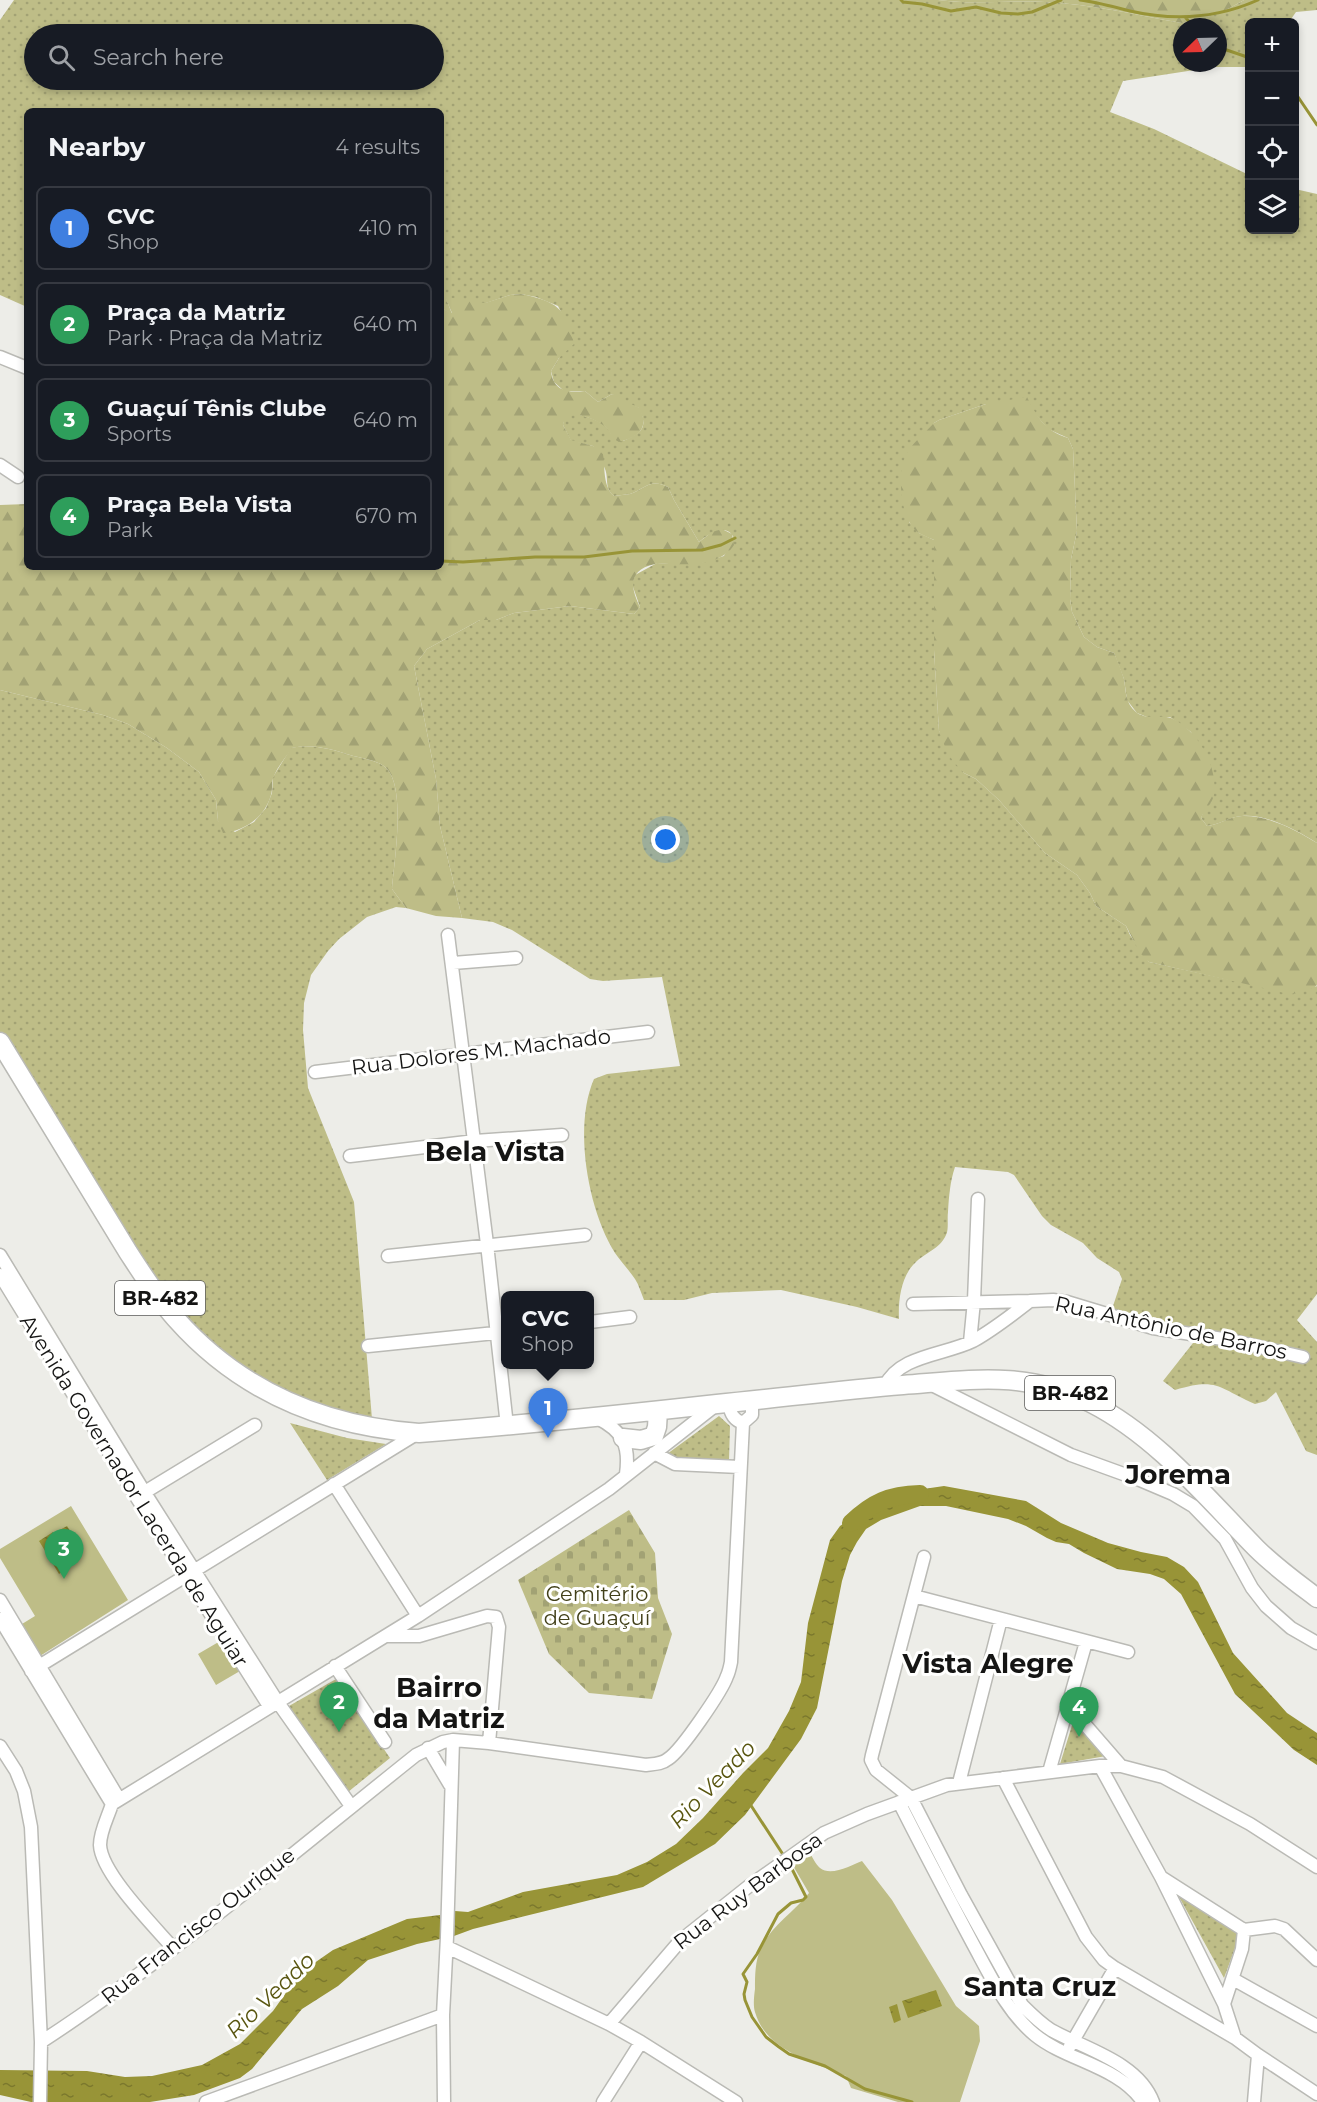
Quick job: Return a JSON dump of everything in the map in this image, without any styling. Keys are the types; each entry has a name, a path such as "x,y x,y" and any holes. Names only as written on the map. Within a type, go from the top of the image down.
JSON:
{"highway":[{"name":"BR-482","path":"0,1042 149,1284 174,1318 205,1348 249,1382 298,1406 360,1425 419,1433 658,1411 957,1379 1010,1379 1037,1384 1067,1392 1113,1416 1152,1446 1258,1550 1317,1598"},
{"path":"623,1438 641,1440 654,1436 658,1411"}],"street":[{"path":"0,357 24,367"},
{"path":"0,465 18,477"},
{"path":"448,935 488,1244 501,1326"},
{"path":"453,963 516,958"},
{"name":"Rua Dolores M. Machado","path":"315,1072 648,1032"},
{"path":"350,1156 475,1141 562,1135"},
{"path":"970,1342 978,1199"},
{"path":"388,1256 585,1235"},
{"name":"Avenida Governador Lacerda de Aguiar","path":"0,1255 141,1495"},
{"name":"Avenida Governador Lacerda de Aguiar","path":"0,1275 273,1704 351,1806"},
{"path":"913,1304 1030,1301"},
{"name":"Rua Antônio de Barros","path":"885,1386 892,1374 905,1364 970,1342 1030,1301 1067,1302 1153,1328 1229,1340 1304,1357"},
{"path":"594,1322 630,1317"},
{"path":"368,1346 501,1332"},
{"path":"504,1369 507,1426"},
{"path":"929,1383 1071,1455 1140,1480 1193,1506 1225,1539 1252,1588 1266,1606 1291,1628 1317,1643"},
{"path":"174,1948 109,1872 102,1856 101,1836 116,1802 418,1616 609,1489 654,1453 723,1404 737,1421 743,1422 752,1415 752,1400"},
{"path":"593,1416 612,1426 623,1438 628,1458 626,1474"},
{"path":"444,2102 443,2015 453,1740 646,1765 668,1760 678,1750 721,1688 728,1675 731,1662 743,1422"},
{"path":"141,1495 255,1425"},
{"path":"36,1668 419,1433"},
{"path":"654,1453 675,1464 740,1467"},
{"path":"334,1484 418,1616"},
{"path":"924,1557 871,1760 876,1770 905,1800 1022,2005 1040,2022 1136,2076 1153,2102"},
{"path":"914,1596 1128,1652"},
{"path":"0,1600 36,1668 116,1802"},
{"path":"386,1636 419,1636 487,1616 496,1617 499,1626 489,1743"},
{"path":"0,1619 36,1668"},
{"path":"959,1783 1001,1619"},
{"path":"1049,1772 1086,1642"},
{"path":"335,1666 385,1742"},
{"path":"1068,1705 1121,1766"},
{"name":"Rua Francisco Ourique","path":"41,2042 79,2018 174,1948 416,1755 428,1748 453,1740"},
{"path":"0,1746 16,1771 28,1809 41,2042 40,2102"},
{"path":"428,1748 451,1786"},
{"path":"1100,1766 1161,1877 1224,2004 1235,2038"},
{"name":"Rua Ruy Barbosa","path":"609,2024 680,1941 791,1854 844,1822 959,1783 1100,1766 1121,1766 1149,1772 1180,1785 1250,1824 1317,1867"},
{"path":"1003,1778 1086,1937 1104,1960 1235,2038 1317,2094"},
{"path":"905,1800 960,1919 1014,2012 1035,2035 1109,2074 1127,2086 1143,2102"},
{"path":"1161,1877 1245,1930 1279,1927 1284,1929 1317,1960"},
{"path":"1224,2004 1242,1949 1245,1930"},
{"path":"447,1942 609,2024 736,2102"},
{"path":"1066,2053 1115,1968"},
{"path":"1233,1979 1317,2026"},
{"path":"206,2102 443,2015"},
{"path":"603,2102 641,2042"},
{"path":"1254,2102 1258,2055"}],"green space":[{"path":"14,0 938,0 1062,3 1173,21 1173,72 1182,72 1123,81 1110,112 1154,129 1245,173 1245,234 1299,234 1299,190 1317,194 1317,843 1291,828 1252,816 1238,816 1207,826 1201,818 1211,802 1191,732 1170,717 1147,717 1137,713 1127,700 1124,679 1114,653 1097,647 1084,637 1072,612 1070,599 1071,559 1077,531 1073,449 1068,438 1048,429 1035,414 986,404 939,420 934,423 909,522 919,533 934,540 934,650 939,731 964,773 976,779 999,800 1045,853 1077,875 1096,906 1126,926 1149,962 1226,979 1317,986 1317,1294 1297,1320 1317,1342 1317,1455 1306,1451 1276,1392 1266,1401 1255,1404 1209,1384 1175,1390 1163,1381 1193,1343 1200,1330 1149,1320 1112,1309 1122,1279 1119,1272 1097,1258 1083,1243 1051,1225 1042,1216 1014,1175 1008,1172 955,1167 950,1189 947,1233 940,1244 910,1268 906,1275 900,1297 899,1319 781,1290 712,1293 684,1300 644,1300 635,1279 615,1253 605,1235 597,1214 586,1168 585,1120 594,1079 607,1074 680,1066 662,977 603,981 590,979 512,930 493,922 462,918 440,826 436,779 414,666 427,649 480,620 496,620 514,613 570,606 634,614 640,607 632,584 635,575 657,563 704,562 724,556 734,538 731,533 722,530 712,533 699,542 668,487 662,484 648,485 630,494 614,496 609,490 605,469 593,446 571,441 563,425 565,418 570,414 586,416 597,421 623,441 639,433 643,421 639,408 612,394 598,402 585,391 564,391 554,382 551,371 559,358 569,328 558,306 521,294 486,303 446,298 452,314 444,310 444,108 24,108 24,306 0,295 0,20"},
{"path":"938,0 1244,0 1204,18 1173,18 1173,21 1062,3"},
{"path":"1244,0 1317,0 1317,10 1296,12 1292,18 1245,18 1245,67 1227,67 1227,18 1204,18"},
{"path":"521,294 551,303 558,308 568,322 574,344 559,358 551,371 552,378 558,387 573,392 585,391 598,402 612,394 640,408 643,415 643,427 637,435 619,442 598,422 580,415 569,416 563,425 571,440 593,446 603,454 605,477 610,492 614,496 630,494 648,485 662,484 668,487 699,542 712,532 722,529 732,534 734,545 728,552 714,560 696,564 657,564 640,570 633,586 640,607 634,614 570,606 514,613 496,620 480,620 427,649 414,666 436,779 440,826 462,918 436,916 406,908 392,889 398,825 396,790 392,776 385,767 378,763 321,747 292,748 274,776 271,795 264,810 246,826 223,833 218,821 216,800 199,772 167,748 128,724 103,715 0,690 0,505 24,504 24,570 444,570 444,309 452,313 445,297 485,303"},
{"path":"1027,397 1043,422 1053,431 1068,438 1073,449 1077,531 1071,559 1072,612 1084,637 1097,647 1114,653 1132,708 1140,715 1167,717 1180,723 1197,739 1204,750 1213,772 1214,794 1201,818 1207,826 1238,816 1262,818 1291,828 1317,843 1317,985 1315,987 1300,993 1289,994 1149,962 1140,953 1126,926 1096,906 1077,875 1045,853 999,800 976,779 964,773 947,752 939,731 934,650 934,540 914,529 909,522 901,493 903,463 911,447 939,420 986,404"},
{"path":"0,690 103,715 128,724 167,748 199,772 216,800 218,821 235,832 254,822 266,808 272,793 273,777 291,748 321,747 336,751 378,763 385,767 392,776 396,790 398,825 392,889 406,908 396,907 367,917 339,939 328,951 311,975 304,1003 303,1030 308,1088 354,1202 372,1419 323,1407 252,1377 173,1309 0,1034"},
{"path":"719,1416 730,1426 729,1461 674,1459 667,1454"},
{"path":"290,1423 347,1438 386,1444 327,1480"},
{"path":"71,1506 128,1600 40,1656 22,1624 35,1616 0,1558 0,1549"},
{"name":"Cemitério de Guaçuí","path":"629,1510 655,1553 658,1598 672,1634 652,1699 589,1693 549,1654 518,1580"},
{"path":"222,1640 240,1671 216,1685 198,1654"},
{"path":"336,1679 390,1758 348,1792 323,1759 289,1706"},
{"path":"1074,1719 1106,1756 1060,1764"},
{"path":"809,1852 819,1867 830,1871 862,1861 892,1900 956,2006 979,2026 980,2041 960,2102 898,2102 851,2088 846,2076 806,2060 780,2046 761,2025 754,2004 758,1958 771,1932 809,1893 792,1864"},
{"path":"1178,1895 1241,1932 1224,1978"}],"water":[{"path":"944,1486 1026,1501 1061,1523 1108,1543 1167,1557 1184,1567 1198,1582 1233,1653 1287,1713 1317,1733 1317,1765 1294,1750 1235,1694 1181,1594 1164,1579 1150,1574 1117,1569 1069,1544 1056,1542 1008,1519 946,1506 920,1506 881,1520 866,1529 857,1542 850,1555 842,1581 817,1708 801,1739 745,1815 715,1844 643,1887 473,1929 454,1936 455,1911 468,1912 523,1892 617,1875 647,1862 676,1844 768,1748 789,1711 801,1682 808,1623 830,1540 840,1526 864,1510 910,1491"},
{"path":"67,1526 77,1542 70,1546 60,1530"},
{"path":"53,1532 73,1564 59,1574 39,1541"},
{"name":"Rio Veado","path":"440,1915 440,1939 368,1960 338,1986 302,2009 252,2069 240,2078 194,2095 150,2102 31,2102 0,2095 0,2070 87,2071 125,2077 152,2076 202,2065 240,2044 273,2011 300,1973 333,1950 407,1919"},
{"path":"936,1990 942,2006 908,2018 902,2001"},
{"path":"897,2004 901,2020 894,2023 889,2007"}],"waterway":[{"path":"901,0 951,11 976,7 1001,13 1018,14 1032,12 1061,0"},
{"path":"1080,0 1146,14 1179,17 1227,11 1258,0"},
{"path":"1227,50 1245,56"},
{"path":"1299,98 1317,125"},
{"path":"444,561 584,557 632,551 702,550 735,538"},
{"name":"Rio Veado","path":"851,1523 882,1501 899,1496 920,1494"},
{"path":"750,1804 784,1856"},
{"path":"788,1861 806,1897 791,1903 778,1914 757,1954 743,1974 747,1982 745,2000 752,2017 766,2037 789,2054 825,2066 865,2089 912,2102"}],"place":[{"name":"CVC","path":"548,1438"},
{"name":"Guaçuí Tênis Clube","path":"64,1579"},
{"name":"Praça da Matriz","path":"339,1732"},
{"name":"Praça Bela Vista","path":"1079,1737"}],"district":[{"name":"Bela Vista","path":"495,1152"},
{"name":"Jorema","path":"1178,1475"},
{"name":"Vista Alegre","path":"988,1664"},
{"name":"Bairro da Matriz","path":"439,1704"},
{"name":"Santa Cruz","path":"1040,1987"}]}
